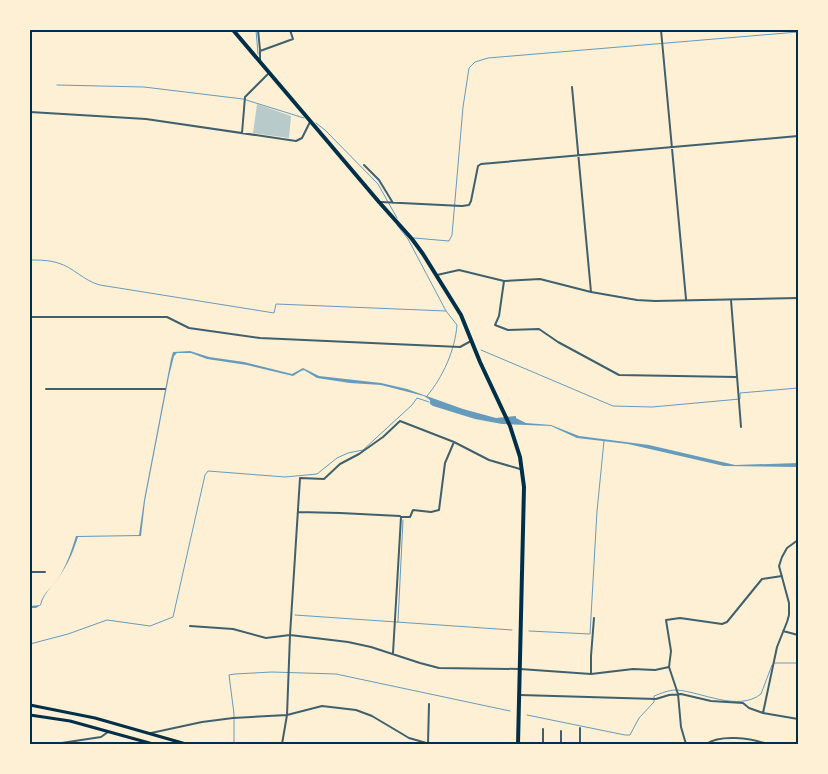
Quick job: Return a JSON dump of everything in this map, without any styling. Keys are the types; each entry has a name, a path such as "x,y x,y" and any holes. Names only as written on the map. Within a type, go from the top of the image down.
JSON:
{"highway":[{"path":"233,30 412,239 461,315 516,441 522,468 524,506 518,744"}],"main road":[{"path":"30,705 95,718 186,744"},
{"path":"30,714 70,721 153,744"}],"street":[{"path":"258,30 260,61"},
{"path":"260,51 293,39 290,30"},
{"path":"661,30 686,300"},
{"path":"242,133 245,98 269,73"},
{"path":"572,86 591,292"},
{"path":"30,112 146,119 296,141 302,138 310,122"},
{"path":"379,202 468,205 471,201 480,164 798,136"},
{"path":"364,165 379,180 393,203"},
{"path":"435,275 459,270 504,281 540,279 591,292 637,300 798,298"},
{"path":"504,281 499,316 495,325 508,330 539,329 558,342 619,376 736,377"},
{"path":"731,300 741,428"},
{"path":"30,317 167,316 189,328 260,338 460,347 471,341"},
{"path":"46,389 165,389"},
{"path":"282,744 287,715 300,478 324,480 340,464 371,446 400,421 454,442 488,460 522,468"},
{"path":"298,512 410,517 413,510 431,512 439,510 445,463 454,442"},
{"path":"393,654 401,517"},
{"path":"763,714 776,647 787,622 789,603 779,566 787,548 798,540"},
{"path":"30,572 44,572"},
{"path":"686,744 681,727 678,694 669,667 671,651 666,620 680,618 722,624 727,622 762,579 782,576"},
{"path":"591,674 594,618"},
{"path":"190,626 234,629 266,638 290,635 348,642 439,668 520,669 591,674 633,669 655,670 669,667"},
{"path":"783,631 798,635"},
{"path":"520,694 656,699 669,694 678,694 711,701 743,703 763,714 798,719"},
{"path":"150,733 202,722 287,715 322,706 356,710 372,716 409,738 429,744 429,704"},
{"path":"580,728 580,744"},
{"path":"543,729 543,744"},
{"path":"561,731 561,744"},
{"path":"55,744 100,737 108,732"},
{"path":"706,744 715,738 730,738 766,744"},
{"path":"441,744 454,744"}],"shaded area":[{"path":"257,104 291,116 289,138 253,133"}],"water":[{"path":"190,351 209,357 244,362 292,374 303,368 319,376 381,383 407,389 463,409 496,418 516,416 516,418 526,423 551,425 579,436 649,445 735,465 798,463 798,467 724,466 628,444 577,438 551,426 502,424 475,419 433,406 430,404 430,400 424,396 381,385 317,378 304,370 293,376 247,365 207,359 191,353 177,353 174,356 169,376 145,501 141,536 78,537 68,563 60,574 76,536 139,535 144,500 173,352"},
{"path":"55,582 45,595 41,605 36,608 30,608 30,606 40,605 44,596"}],"waterway":[{"path":"256,30 258,54"},
{"path":"414,238 449,241 452,235 463,107 469,68 475,62 488,58 798,32"},
{"path":"57,85 144,87 243,99 304,118"},
{"path":"316,123 378,184 397,218"},
{"path":"397,225 408,239 446,311 457,325 454,344 447,363 427,396"},
{"path":"30,260 55,262 100,285 274,313 276,304 446,311"},
{"path":"481,350 613,406 652,407 740,399 740,393 798,388"},
{"path":"30,644 68,634 107,620 150,626 173,617 205,475 208,471 285,477 317,474 337,458 348,453 363,450 412,405 417,398 429,402"},
{"path":"529,631 590,634 597,511 604,441"},
{"path":"398,622 403,520"},
{"path":"295,615 512,630"},
{"path":"774,663 798,663"},
{"path":"527,715 630,735 639,718 654,702 654,696 677,690 720,700 742,701 752,699 761,694 772,665"},
{"path":"234,744 234,714 229,675 235,674 272,672 336,674 510,711"}]}
